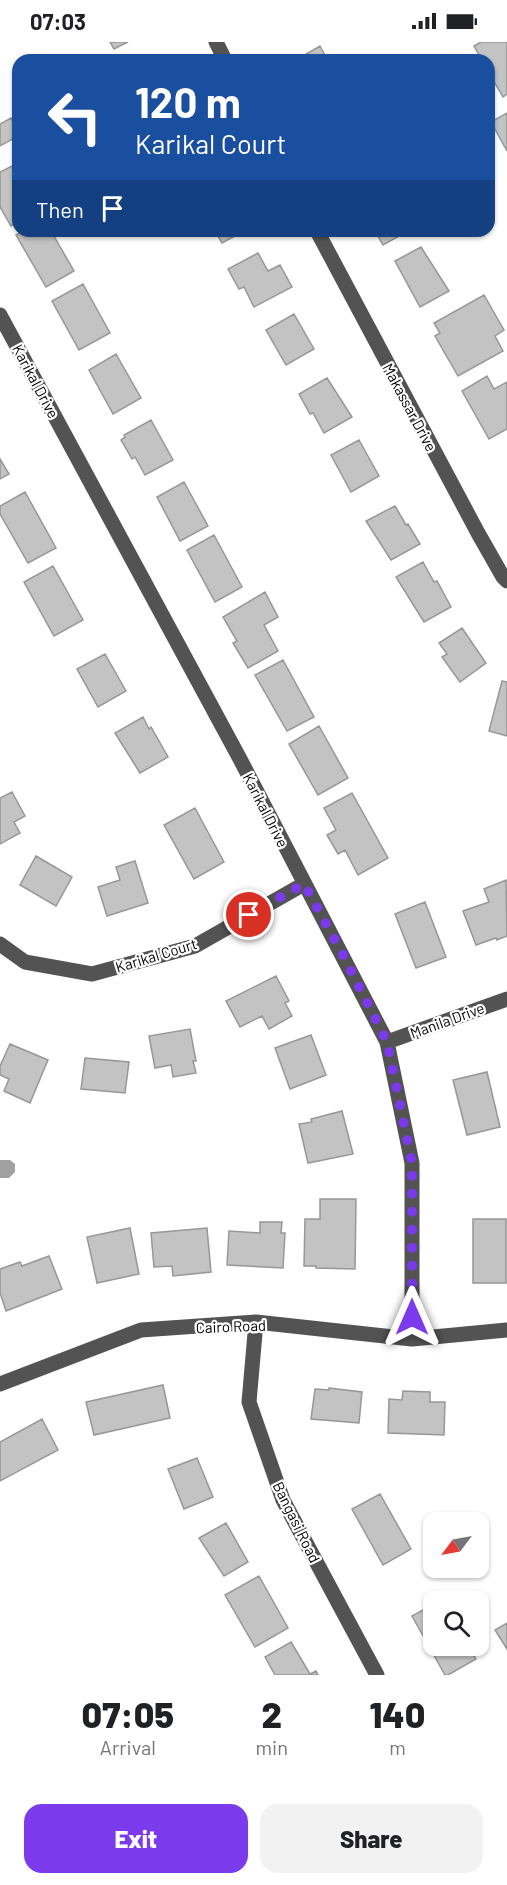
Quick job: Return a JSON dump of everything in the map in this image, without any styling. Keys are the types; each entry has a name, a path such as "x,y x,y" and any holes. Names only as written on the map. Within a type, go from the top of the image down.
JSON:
{"street":[{"name":"Makassar Drive","path":"320,237 478,533 507,581"},
{"name":"Karikal Drive","path":"0,315 240,759 387,1042 412,1163 412,1339"},
{"name":"Karikal Court","path":"0,944 25,962 92,974 195,946 304,884"},
{"name":"Manila Drive","path":"387,1042 507,999"},
{"name":"Cairo Road","path":"0,1384 141,1330 256,1322 412,1339 507,1330"},
{"name":"Bangasi Road","path":"256,1322 249,1402 283,1500 377,1675"}],"shaded area":[{"path":"0,1160 10,1160 15,1164 15,1172 9,1178 0,1178"}],"building":[{"path":"110,42 128,42 114,49"},
{"path":"481,42 507,42 507,94 503,97 495,83 495,54 479,54 474,46"},
{"path":"320,46 324,54 306,54"},
{"path":"507,113 507,151 495,129 495,120"},
{"path":"11,118 12,120 12,139 0,146 0,124"},
{"path":"12,166 11,226 0,207 0,172"},
{"path":"17,237 54,237 74,271 46,287"},
{"path":"218,237 233,237 222,243"},
{"path":"378,237 397,237 383,245"},
{"path":"421,247 449,291 420,307 395,261"},
{"path":"258,253 268,271 280,265 292,287 254,307 244,287 239,289 228,269"},
{"path":"83,284 110,333 79,350 52,301"},
{"path":"484,295 504,330 495,336 503,351 458,376 435,336 440,333 434,323"},
{"path":"294,314 314,349 286,365 266,330"},
{"path":"116,354 141,398 113,414 89,370"},
{"path":"487,376 494,389 507,382 507,429 489,439 462,391"},
{"path":"327,378 352,417 324,433 299,394"},
{"path":"151,420 173,460 145,475 135,457 132,459 121,440 125,437 124,435"},
{"path":"359,440 379,476 351,492 331,455"},
{"path":"0,459 9,474 0,479"},
{"path":"184,482 208,526 180,541 157,497"},
{"path":"25,492 56,548 28,563 0,514 0,506"},
{"path":"395,506 420,544 391,560 366,521"},
{"path":"214,535 242,587 215,602 187,550"},
{"path":"423,562 434,582 437,581 451,607 424,622 396,577"},
{"path":"53,566 83,620 54,636 24,582"},
{"path":"265,592 278,617 264,625 278,651 248,668 233,643 237,641 223,617"},
{"path":"462,628 486,663 460,682 442,657 447,654 439,643"},
{"path":"105,654 126,691 98,707 77,669"},
{"path":"283,660 314,717 287,731 255,675"},
{"path":"502,681 507,682 507,736 489,731"},
{"path":"143,717 168,757 140,773 115,733"},
{"path":"319,726 348,778 318,795 289,744"},
{"path":"12,792 25,816 14,822 20,833 0,844 0,798"},
{"path":"352,793 388,858 358,875 345,850 338,854 327,835 336,830 324,808"},
{"path":"195,808 224,862 194,879 164,825"},
{"path":"36,856 72,877 56,906 20,885"},
{"path":"135,861 148,903 107,916 98,887 120,880 116,867"},
{"path":"506,880 507,936 476,945 463,911 489,902 484,889"},
{"path":"425,902 446,957 416,968 395,914"},
{"path":"276,976 289,1001 285,1003 292,1016 269,1029 262,1016 240,1027 226,1001"},
{"path":"190,1029 196,1073 173,1077 171,1065 155,1068 149,1036"},
{"path":"311,1035 326,1075 290,1089 275,1048"},
{"path":"10,1044 48,1060 30,1103 4,1091 9,1079 0,1075 0,1066"},
{"path":"85,1058 129,1062 125,1093 81,1089"},
{"path":"487,1072 500,1127 467,1135 453,1080"},
{"path":"342,1111 353,1154 308,1163 299,1124 312,1122 311,1119"},
{"path":"320,1199 356,1199 355,1269 304,1266 305,1219 320,1219"},
{"path":"473,1219 506,1219 506,1283 473,1283"},
{"path":"260,1222 282,1222 281,1233 285,1233 283,1268 227,1265 229,1231 260,1233"},
{"path":"130,1228 139,1274 97,1283 87,1237"},
{"path":"207,1228 211,1272 173,1276 172,1266 154,1267 151,1233"},
{"path":"49,1256 62,1289 6,1311 0,1293 0,1269 20,1262 22,1266"},
{"path":"163,1385 170,1418 94,1435 86,1402"},
{"path":"329,1388 362,1392 359,1423 311,1419 315,1389 329,1390"},
{"path":"403,1391 430,1392 430,1402 445,1402 444,1435 388,1433 389,1399 402,1400"},
{"path":"42,1419 58,1450 0,1481 0,1442"},
{"path":"197,1458 213,1497 184,1509 168,1469"},
{"path":"380,1494 411,1549 383,1565 352,1509"},
{"path":"226,1523 248,1562 224,1576 199,1538"},
{"path":"259,1576 288,1628 255,1647 225,1595"},
{"path":"423,1610 423,1636 412,1616"},
{"path":"507,1623 507,1649 495,1630"},
{"path":"291,1642 310,1674 316,1671 318,1675 275,1675 265,1657"},
{"path":"434,1656 474,1656 476,1659 448,1675 445,1675"}],"route":[{"path":"249,915 304,884 387,1042 412,1163 412,1317"}]}
